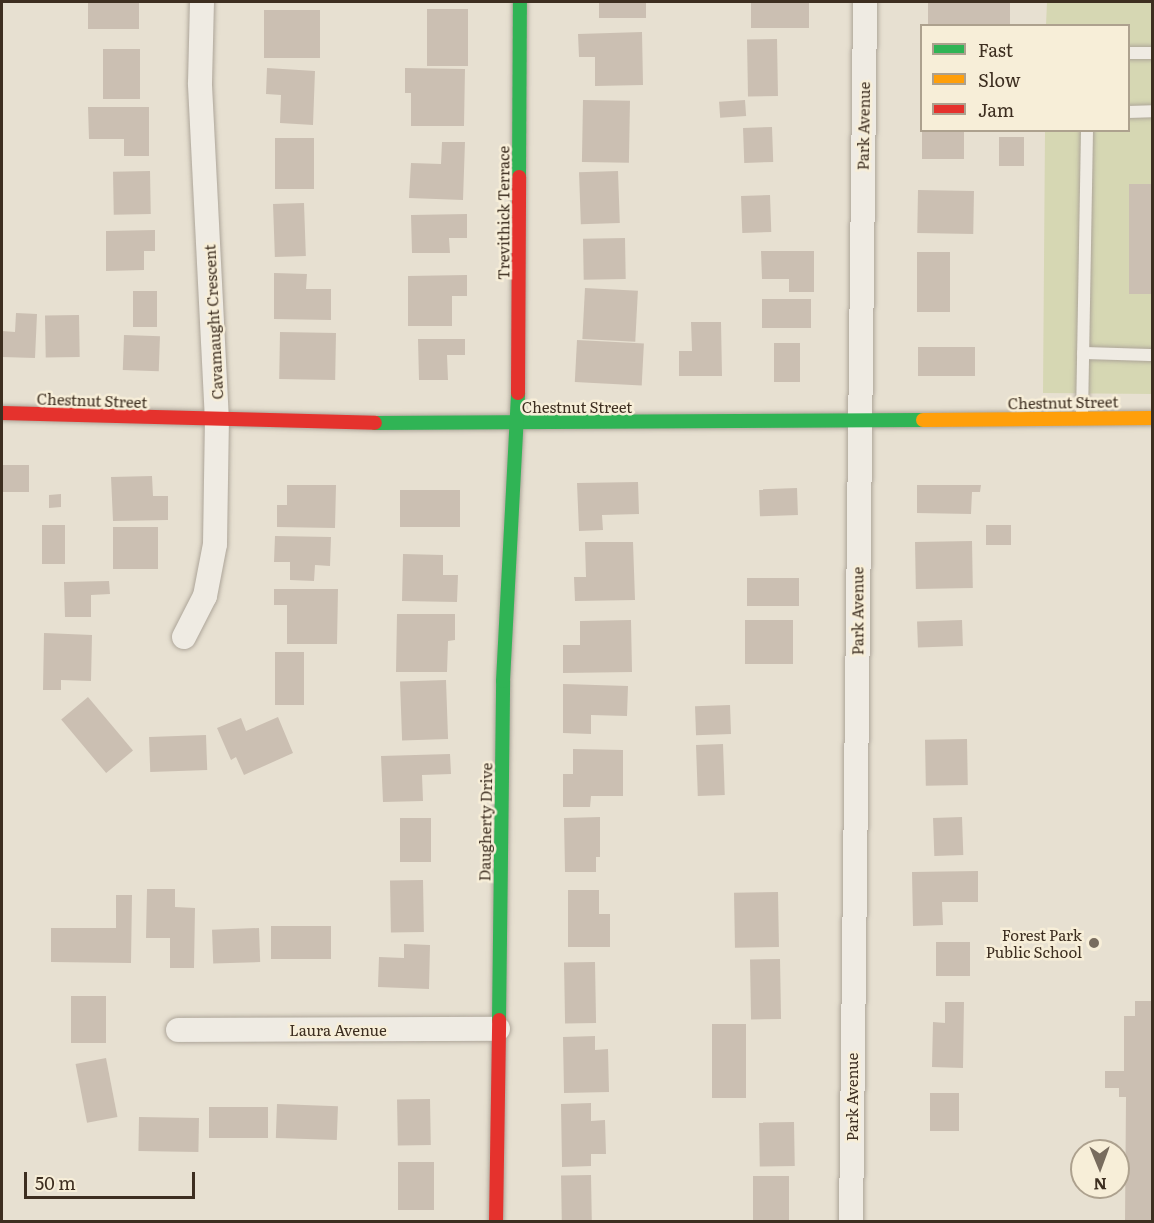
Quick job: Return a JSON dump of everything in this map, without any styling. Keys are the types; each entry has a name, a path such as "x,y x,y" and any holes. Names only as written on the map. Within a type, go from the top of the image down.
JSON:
{"street":[{"name":"Cavamaught Crescent","path":"184,637 196,618 212,571 217,421 202,130 202,2"},
{"name":"Trevithick Terrace","path":"518,424 520,2"},
{"name":"Park Avenue","path":"851,1221 858,422 865,2"},
{"name":"Chestnut Street","path":"2,413 217,421 518,424 1152,418"},
{"name":"Daugherty Drive","path":"496,1221 503,681 518,424"},
{"name":"Laura Avenue","path":"177,1030 498,1029"}],"lane":[{"path":"1130,53 1152,53"},
{"path":"1130,112 1152,111"},
{"path":"1082,419 1087,132"},
{"path":"1083,353 1152,355"}],"green space":[{"path":"1047,2 1152,2 1152,394 1043,393 1045,132 1130,132 1130,24 1046,24"}],"building":[{"path":"88,2 139,2 139,29 88,29"},
{"path":"599,2 646,2 646,18 599,18"},
{"path":"751,2 809,2 809,28 751,28"},
{"path":"928,2 1010,2 1010,24 928,24"},
{"path":"427,9 468,9 468,66 427,66"},
{"path":"264,10 320,10 320,58 264,58"},
{"path":"642,32 643,85 595,86 595,57 579,57 578,34"},
{"path":"777,39 778,96 748,97 747,40"},
{"path":"103,49 140,49 140,99 103,99"},
{"path":"267,68 315,71 313,125 280,123 281,95 266,94"},
{"path":"405,68 465,69 464,126 411,126 411,93 405,93"},
{"path":"583,100 630,101 629,163 582,162"},
{"path":"745,100 746,116 720,118 719,102"},
{"path":"88,107 149,107 149,156 124,156 124,139 89,139"},
{"path":"772,127 773,162 744,163 743,128"},
{"path":"922,132 964,132 964,159 922,159"},
{"path":"999,137 1024,137 1024,166 999,166"},
{"path":"275,138 314,138 314,189 275,189"},
{"path":"442,142 465,142 463,200 409,198 411,163 441,164"},
{"path":"150,171 151,214 114,215 113,172"},
{"path":"618,171 620,223 581,224 579,172"},
{"path":"1129,184 1152,184 1152,294 1129,294"},
{"path":"918,190 974,191 973,234 917,233"},
{"path":"770,195 771,232 742,233 741,196"},
{"path":"304,203 306,256 275,257 273,204"},
{"path":"467,214 467,238 449,238 450,253 412,253 411,215"},
{"path":"155,230 155,251 144,251 144,270 106,271 106,231"},
{"path":"625,238 626,279 584,280 583,239"},
{"path":"761,251 814,251 814,292 789,292 789,279 762,279"},
{"path":"917,252 950,252 950,312 917,312"},
{"path":"274,273 307,274 306,289 331,289 331,320 274,319"},
{"path":"467,275 467,296 452,296 452,326 408,326 408,276"},
{"path":"585,288 638,291 635,342 582,339"},
{"path":"133,291 157,291 157,327 133,327"},
{"path":"762,299 811,299 811,328 762,328"},
{"path":"16,313 37,314 35,358 2,357 2,331 15,332"},
{"path":"79,315 80,357 46,358 45,316"},
{"path":"691,322 721,322 722,376 679,376 679,351 692,351"},
{"path":"280,332 336,333 335,380 279,379"},
{"path":"124,335 160,336 159,371 123,370"},
{"path":"418,339 465,339 465,355 447,355 448,380 419,380"},
{"path":"577,340 644,344 642,385 575,382"},
{"path":"774,343 800,343 800,382 774,382"},
{"path":"918,347 975,347 975,376 918,376"},
{"path":"2,465 29,465 29,492 2,492"},
{"path":"152,476 153,496 168,496 168,520 113,521 111,477"},
{"path":"638,482 639,514 602,515 603,530 579,531 577,483"},
{"path":"287,485 336,485 335,528 277,527 277,505 287,505"},
{"path":"917,485 981,485 980,492 972,492 971,514 917,513"},
{"path":"797,488 798,515 760,516 759,489"},
{"path":"400,490 460,490 460,527 400,527"},
{"path":"61,494 61,507 49,508 49,495"},
{"path":"42,525 65,525 65,564 42,564"},
{"path":"986,525 1011,525 1011,545 986,545"},
{"path":"113,527 158,527 158,569 113,569"},
{"path":"275,536 331,537 330,566 315,565 314,581 290,580 290,562 274,562"},
{"path":"972,541 973,588 916,589 915,542"},
{"path":"585,542 633,542 635,600 575,601 574,577 586,577"},
{"path":"403,554 443,555 443,575 458,575 457,602 402,601"},
{"path":"747,578 799,578 799,606 747,606"},
{"path":"109,581 110,594 91,595 91,617 65,617 64,582"},
{"path":"274,589 338,589 337,644 287,644 287,605 274,605"},
{"path":"397,614 455,614 455,640 448,641 447,672 396,672"},
{"path":"631,620 632,672 563,673 563,645 580,645 580,621"},
{"path":"745,620 793,620 793,664 745,664"},
{"path":"962,620 963,646 918,648 917,622"},
{"path":"44,633 92,635 91,681 61,680 61,690 43,690"},
{"path":"275,652 304,652 304,705 275,705"},
{"path":"446,680 448,739 402,741 400,682"},
{"path":"563,684 628,686 627,716 591,715 591,734 563,733"},
{"path":"88,697 133,751 106,773 61,719"},
{"path":"730,705 731,734 696,735 695,706"},
{"path":"278,717 293,753 244,775 236,757 231,760 217,728 241,718 246,731"},
{"path":"206,735 207,770 150,772 149,737"},
{"path":"967,739 968,785 926,786 925,740"},
{"path":"723,744 725,795 698,796 696,745"},
{"path":"573,749 623,750 623,796 591,796 590,807 563,807 563,774 573,774"},
{"path":"450,754 451,774 422,775 423,801 383,802 381,756"},
{"path":"600,817 600,857 596,857 596,872 565,872 564,818"},
{"path":"962,817 963,855 934,856 933,818"},
{"path":"400,818 431,818 431,862 400,862"},
{"path":"978,871 978,902 942,902 943,925 913,926 912,872"},
{"path":"423,880 424,932 391,933 390,881"},
{"path":"147,889 175,889 175,907 195,908 194,968 170,968 170,938 146,938"},
{"path":"568,890 599,890 599,914 610,914 610,947 568,947"},
{"path":"778,892 779,947 735,948 734,893"},
{"path":"116,895 132,895 131,963 51,962 51,928 116,928"},
{"path":"271,926 331,926 331,959 271,959"},
{"path":"259,928 260,962 213,964 212,930"},
{"path":"936,942 970,942 970,976 936,976"},
{"path":"404,944 430,945 429,989 378,987 379,957 404,958"},
{"path":"780,959 781,1019 751,1020 750,960"},
{"path":"595,962 596,1023 565,1024 564,963"},
{"path":"71,996 106,996 106,1043 71,1043"},
{"path":"1135,1001 1152,1001 1152,1222 1125,1222 1125,1199 1130,1199 1130,1139 1126,1139 1126,1097 1119,1097 1119,1088 1105,1088 1105,1071 1124,1071 1124,1016 1135,1016"},
{"path":"945,1002 964,1002 963,1068 932,1067 933,1022 945,1023"},
{"path":"712,1024 746,1024 746,1098 712,1098"},
{"path":"595,1036 595,1050 608,1049 609,1092 564,1093 563,1037"},
{"path":"106,1058 117,1117 87,1123 76,1064"},
{"path":"930,1093 959,1093 959,1131 930,1131"},
{"path":"430,1099 431,1145 398,1146 397,1100"},
{"path":"591,1103 591,1121 605,1120 606,1154 591,1154 591,1166 562,1167 561,1104"},
{"path":"277,1104 338,1106 337,1140 276,1138"},
{"path":"209,1107 268,1107 268,1138 209,1138"},
{"path":"139,1117 199,1118 198,1152 138,1151"},
{"path":"794,1122 795,1166 760,1167 759,1123"},
{"path":"398,1162 434,1162 434,1210 398,1210"},
{"path":"591,1175 592,1222 562,1222 561,1176"},
{"path":"753,1176 789,1176 789,1222 753,1222"}],"traffic: fast":[{"path":"519,177 520,2"},
{"path":"499,1020 503,681 518,393"},
{"path":"375,423 923,420"}],"traffic: slow":[{"path":"923,420 1152,418"}],"traffic: jam":[{"path":"518,393 519,177"},
{"path":"2,413 375,423"},
{"path":"496,1222 499,1020"}],"place":[{"name":"Forest Park Public School","path":"1094,943"}]}
